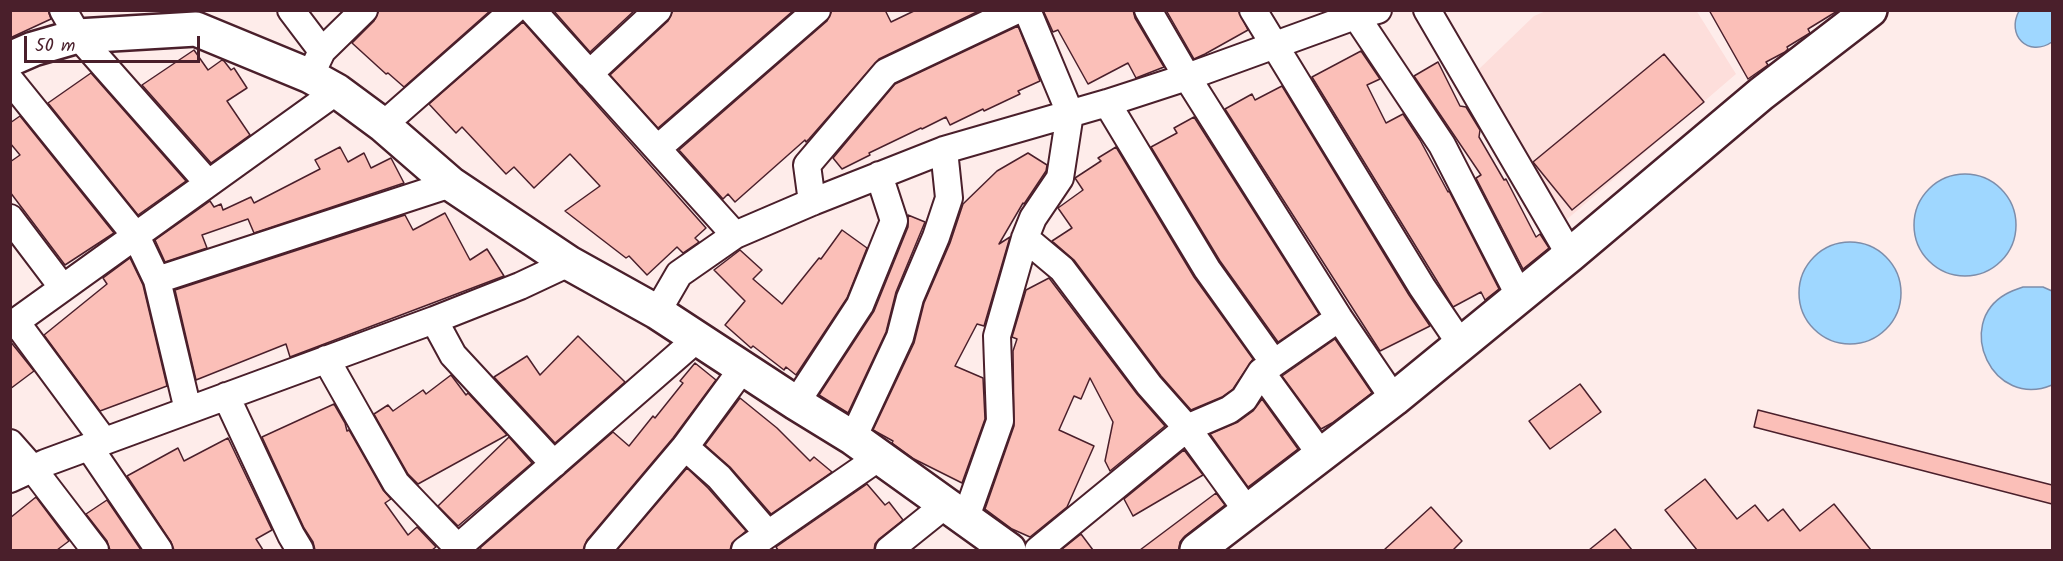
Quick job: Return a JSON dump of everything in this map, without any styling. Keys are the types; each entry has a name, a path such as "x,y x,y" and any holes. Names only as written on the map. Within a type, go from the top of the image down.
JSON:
{"main road":[{"path":"1197,550 1394,399 1761,94 1870,10"},
{"path":"10,59 33,49 70,23 190,20 323,73 451,184 569,263 657,312 853,438 1009,550"}],"street":[{"path":"291,10 323,73"},
{"path":"159,550 97,444 13,324 208,183 323,73 364,10"},
{"path":"383,126 514,10"},
{"path":"532,10 735,235"},
{"path":"589,74 657,10"},
{"path":"812,202 807,165 886,72 1017,10"},
{"path":"889,550 955,513 1000,421 997,336 1025,238 1033,218 1060,178 1070,113 1027,10"},
{"path":"1148,10 1187,77 1339,318 1394,399"},
{"path":"1253,10 1422,288 1460,343"},
{"path":"1426,10 1570,255"},
{"path":"658,148 810,12"},
{"path":"657,312 680,274 735,235 812,202 944,150 1107,103 1187,77 1362,12 1442,145 1519,295"},
{"path":"70,23 208,183"},
{"path":"10,80 136,236 157,280 188,410"},
{"path":"1107,103 1322,456"},
{"path":"853,438 900,337 910,298 950,198 944,150"},
{"path":"796,403 860,305 894,221 879,175"},
{"path":"157,280 451,184"},
{"path":"10,218 63,288"},
{"path":"1025,238 1062,269 1149,384 1187,428 1248,512"},
{"path":"22,474 326,358 434,320 520,286 569,263"},
{"path":"1038,550 1050,543 1187,428 1229,410 1244,399 1268,367 1339,318"},
{"path":"434,320 453,355 554,464"},
{"path":"326,358 396,483 458,550 698,338"},
{"path":"598,550 685,447 743,368"},
{"path":"226,396 300,550"},
{"path":"10,443 22,474 95,550"},
{"path":"685,447 719,477 768,534"},
{"path":"745,550 878,458"}],"shaded area":[{"path":"1696,10 1736,74 1565,221 1478,70 1534,16 1546,11"}],"water":[{"path":"2019,11 2052,11 2052,42 2035,47 2022,42 2015,28"},
{"path":"1965,174 1985,177 1994,182 2008,196 2013,205 2016,225 2013,245 2008,254 1994,268 1985,273 1965,276 1945,273 1936,268 1922,254 1917,245 1914,225 1917,205 1922,196 1936,182 1945,177"},
{"path":"1850,242 1870,245 1879,250 1893,264 1898,273 1901,293 1898,313 1893,322 1879,336 1870,341 1850,344 1830,341 1821,336 1807,322 1802,313 1799,293 1802,273 1807,264 1821,250 1830,245"},
{"path":"2023,287 2043,287 2052,291 2052,385 2031,389 2012,386 1998,375 1987,360 1982,343 1983,324 1990,308 2006,294"}],"building":[{"path":"10,10 48,10 51,19 10,38"},
{"path":"379,10 491,10 404,87 352,43 374,21"},
{"path":"553,10 635,10 590,52"},
{"path":"673,10 794,10 658,128 610,75 668,21"},
{"path":"832,10 885,10 891,22 916,10 981,10 879,59 806,142 805,140 735,202 728,194 723,199 679,150 827,21"},
{"path":"1043,10 1133,10 1135,18 1164,67 1136,78 1128,63 1088,84 1058,30 1053,32"},
{"path":"1166,10 1238,10 1248,30 1194,59"},
{"path":"1709,10 1839,10 1808,29 1810,33 1787,47 1785,52 1766,62 1768,65 1748,79"},
{"path":"523,22 706,228 695,238 699,242 683,253 677,247 647,275 629,256 626,258 565,211 600,186 570,154 534,188 514,167 506,174 462,127 456,133 429,104"},
{"path":"1018,26 1040,81 1018,91 1020,94 950,125 946,117 921,128 842,169 833,158 895,84"},
{"path":"194,50 208,70 222,60 231,70 234,68 247,88 227,101 250,135 211,163 142,85"},
{"path":"1361,51 1380,79 1367,85 1386,123 1403,114 1449,191 1499,289 1485,300 1481,292 1453,307 1312,77"},
{"path":"1664,54 1704,102 1572,210 1533,162"},
{"path":"1438,62 1460,106 1466,107 1480,130 1479,137 1504,180 1506,179 1536,237 1540,234 1549,248 1523,269 1476,178 1481,175 1414,76"},
{"path":"91,73 186,181 138,215 48,103"},
{"path":"1282,86 1430,326 1380,351 1225,109 1252,94 1255,100"},
{"path":"20,116 114,233 65,265 10,192 10,162 20,155 10,143 10,123"},
{"path":"1194,117 1319,314 1278,342 1220,261 1151,147 1177,133 1174,128"},
{"path":"340,147 348,162 364,153 371,168 391,158 404,183 254,233 248,219 202,235 207,248 165,262 155,240 210,201 214,207 221,204 223,210 251,197 254,203 320,169 315,160"},
{"path":"1116,147 1194,277 1253,359 1233,389 1222,397 1191,410 1161,376 1074,260 1052,241 1072,228 1058,208 1083,190 1075,178 1101,161 1098,158"},
{"path":"1028,153 1047,165 1046,171 1023,203 999,244 1010,237 984,326 977,324 955,366 983,378 985,419 962,483 914,459 892,443 893,441 873,430 914,343 924,303 950,243 963,204 997,171"},
{"path":"445,213 470,260 487,249 504,276 290,357 286,344 196,380 175,290 405,215 413,230"},
{"path":"908,215 925,222 896,292 886,332 848,413 819,395 874,311 908,227"},
{"path":"842,230 867,248 847,298 796,375 786,367 784,370 753,346 751,348 725,325 745,301 714,270 740,250 762,270 753,279 782,304 819,258 821,259"},
{"path":"130,258 143,285 167,386 100,411 44,335 107,284 103,278"},
{"path":"1049,278 1137,394 1165,426 1110,471 1105,461 1113,422 1090,378 1081,399 1074,396 1059,430 1094,446 1067,507 1030,537 1012,529 985,509 1014,426 1013,351 1017,339 1012,337 1026,290"},
{"path":"578,336 625,382 555,443 494,377 527,356 540,375"},
{"path":"1335,339 1372,393 1321,429 1282,376"},
{"path":"10,341 34,371 10,389"},
{"path":"695,363 716,380 673,438 587,540 583,550 482,550 480,548 613,432 629,446 683,383 680,381"},
{"path":"451,375 466,395 468,393 507,435 418,484 408,474 374,414 388,405 393,411 423,390 426,394"},
{"path":"1580,384 1601,412 1550,449 1529,421"},
{"path":"740,398 777,428 810,461 814,457 832,472 771,514 730,467 705,445"},
{"path":"1262,399 1298,449 1248,487 1210,434 1238,422 1253,411"},
{"path":"334,404 347,431 349,430 383,490 391,499 385,503 408,535 417,527 436,547 432,550 315,550 262,437"},
{"path":"1758,410 2052,485 2052,504 1754,427"},
{"path":"509,437 532,463 458,526 438,506"},
{"path":"228,438 272,530 256,539 263,550 174,550 127,476 178,448 184,461"},
{"path":"1184,450 1203,475 1133,516 1124,499"},
{"path":"687,468 746,531 732,543 730,550 617,550"},
{"path":"1705,479 1737,519 1755,505 1768,521 1783,509 1800,531 1834,504 1871,550 1697,550 1665,510"},
{"path":"867,484 885,505 889,502 903,520 879,539 874,550 778,550 776,547"},
{"path":"1216,493 1225,505 1185,536 1180,542 1179,550 1140,550"},
{"path":"36,497 69,541 57,550 10,550 10,518"},
{"path":"107,500 141,550 110,550 107,541 86,514"},
{"path":"1431,507 1462,541 1453,550 1384,550"},
{"path":"1615,529 1632,550 1589,550"},
{"path":"1081,534 1093,550 1061,550"}]}
